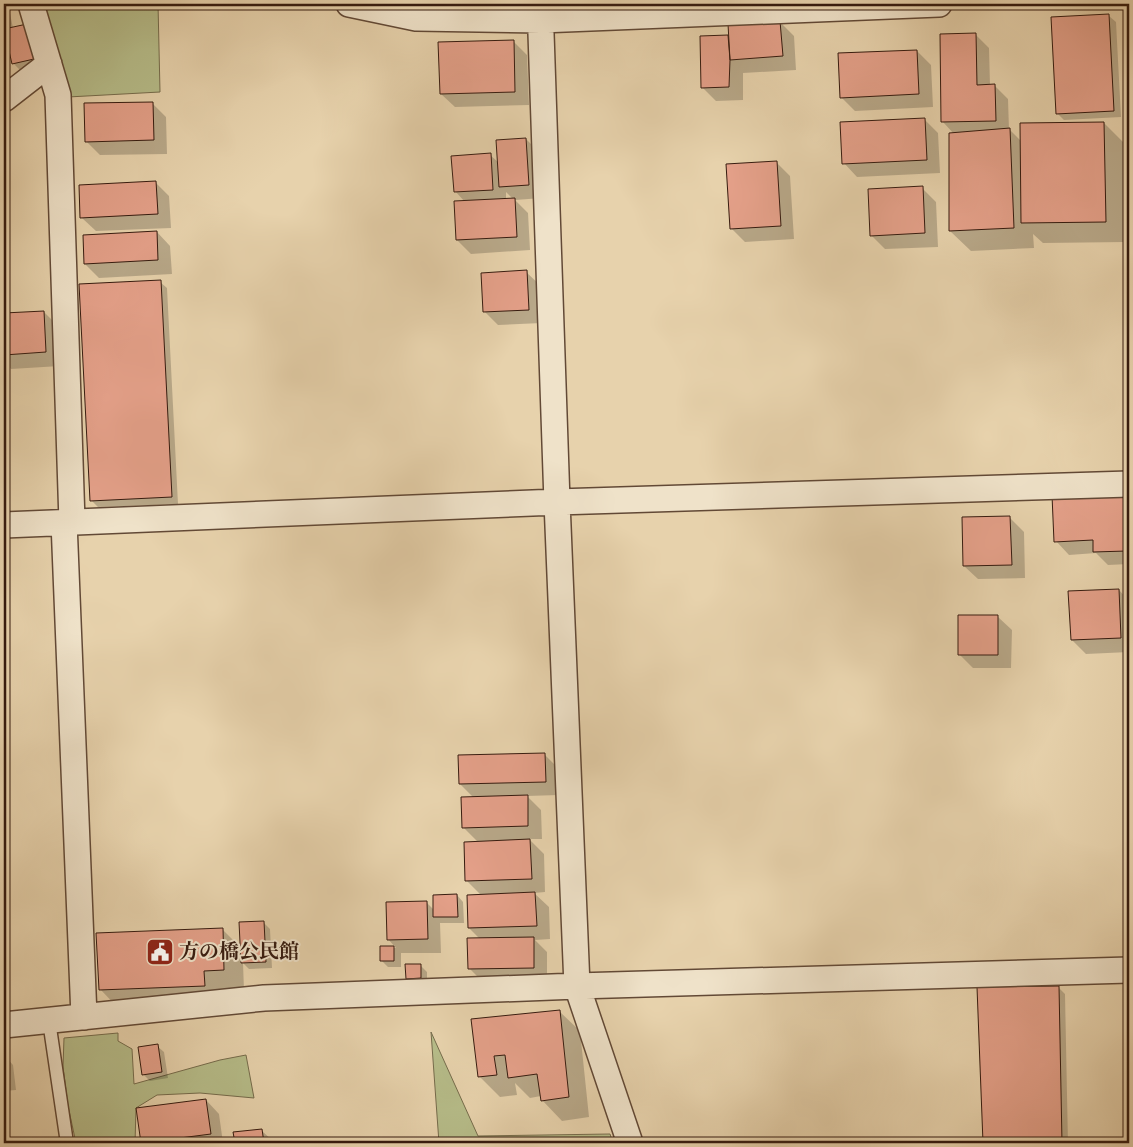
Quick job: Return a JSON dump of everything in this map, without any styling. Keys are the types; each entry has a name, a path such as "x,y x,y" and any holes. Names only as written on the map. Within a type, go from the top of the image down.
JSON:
{"street":[{"path":"31,4 58,95 68,522 84,1017"},
{"path":"349,4 416,18 540,12 938,4"},
{"path":"540,12 557,502 577,986 630,1143"},
{"path":"4,99 48,64"},
{"path":"4,525 557,502 1129,484"},
{"path":"4,1025 264,998 577,986 1129,970"}],"lane":[{"path":"49,1021 67,1143"}],"green space":[{"path":"41,4 158,4 160,92 68,97"},
{"path":"431,1032 478,1136 610,1134 613,1143 439,1143"},
{"path":"118,1033 118,1041 132,1049 134,1084 220,1060 246,1055 254,1098 200,1093 157,1095 136,1108 135,1143 76,1143 68,1106 63,1067 64,1038"}],"building":[{"path":"1109,14 1114,111 1056,114 1051,17"},
{"path":"780,21 783,56 730,60 728,24"},
{"path":"27,24 34,59 12,64 4,29"},
{"path":"976,33 977,85 995,84 996,121 941,122 940,34"},
{"path":"728,35 730,60 729,87 701,88 700,36"},
{"path":"514,40 515,92 440,94 438,42"},
{"path":"917,50 919,94 840,98 838,53"},
{"path":"153,102 154,140 85,142 84,103"},
{"path":"925,118 927,160 842,164 840,122"},
{"path":"1104,122 1106,222 1021,223 1020,123"},
{"path":"1010,128 1014,228 949,231 949,133"},
{"path":"526,138 529,185 499,187 496,140"},
{"path":"491,153 493,190 454,192 451,156"},
{"path":"777,161 781,226 730,229 726,164"},
{"path":"156,181 158,214 80,218 79,185"},
{"path":"923,186 925,233 870,236 868,189"},
{"path":"515,198 517,237 456,240 454,201"},
{"path":"157,231 158,260 84,264 83,235"},
{"path":"527,270 529,310 483,312 481,273"},
{"path":"161,280 172,497 90,501 79,284"},
{"path":"44,311 46,352 4,355 4,313"},
{"path":"1124,491 1127,551 1093,552 1093,540 1054,542 1052,495"},
{"path":"1010,516 1012,565 963,566 962,517"},
{"path":"1119,589 1121,638 1071,640 1068,591"},
{"path":"958,615 998,615 998,655 958,655"},
{"path":"545,753 546,782 459,784 458,755"},
{"path":"528,795 528,826 462,828 461,797"},
{"path":"530,839 532,879 465,881 464,842"},
{"path":"535,892 537,926 468,928 467,895"},
{"path":"457,894 458,917 433,917 433,895"},
{"path":"427,901 428,939 387,940 386,902"},
{"path":"264,921 266,962 241,963 239,922"},
{"name":"方の橋公民館","path":"223,928 224,970 204,971 205,986 99,990 96,933"},
{"path":"534,937 534,968 468,969 467,938"},
{"path":"380,946 394,946 394,961 380,961"},
{"path":"405,964 421,964 421,978 406,979"},
{"path":"1059,986 1062,1143 983,1143 977,987"},
{"path":"560,1010 569,1097 541,1101 537,1074 508,1078 505,1055 494,1056 497,1075 478,1077 471,1019"},
{"path":"158,1044 162,1072 142,1075 138,1047"},
{"path":"206,1099 211,1134 141,1143 136,1108"},
{"path":"262,1129 264,1143 235,1143 233,1132"},
{"path":"12,1138 13,1143 4,1143 4,1139"}],"place":[{"name":"方の橋公民館","path":"160,952"}]}
